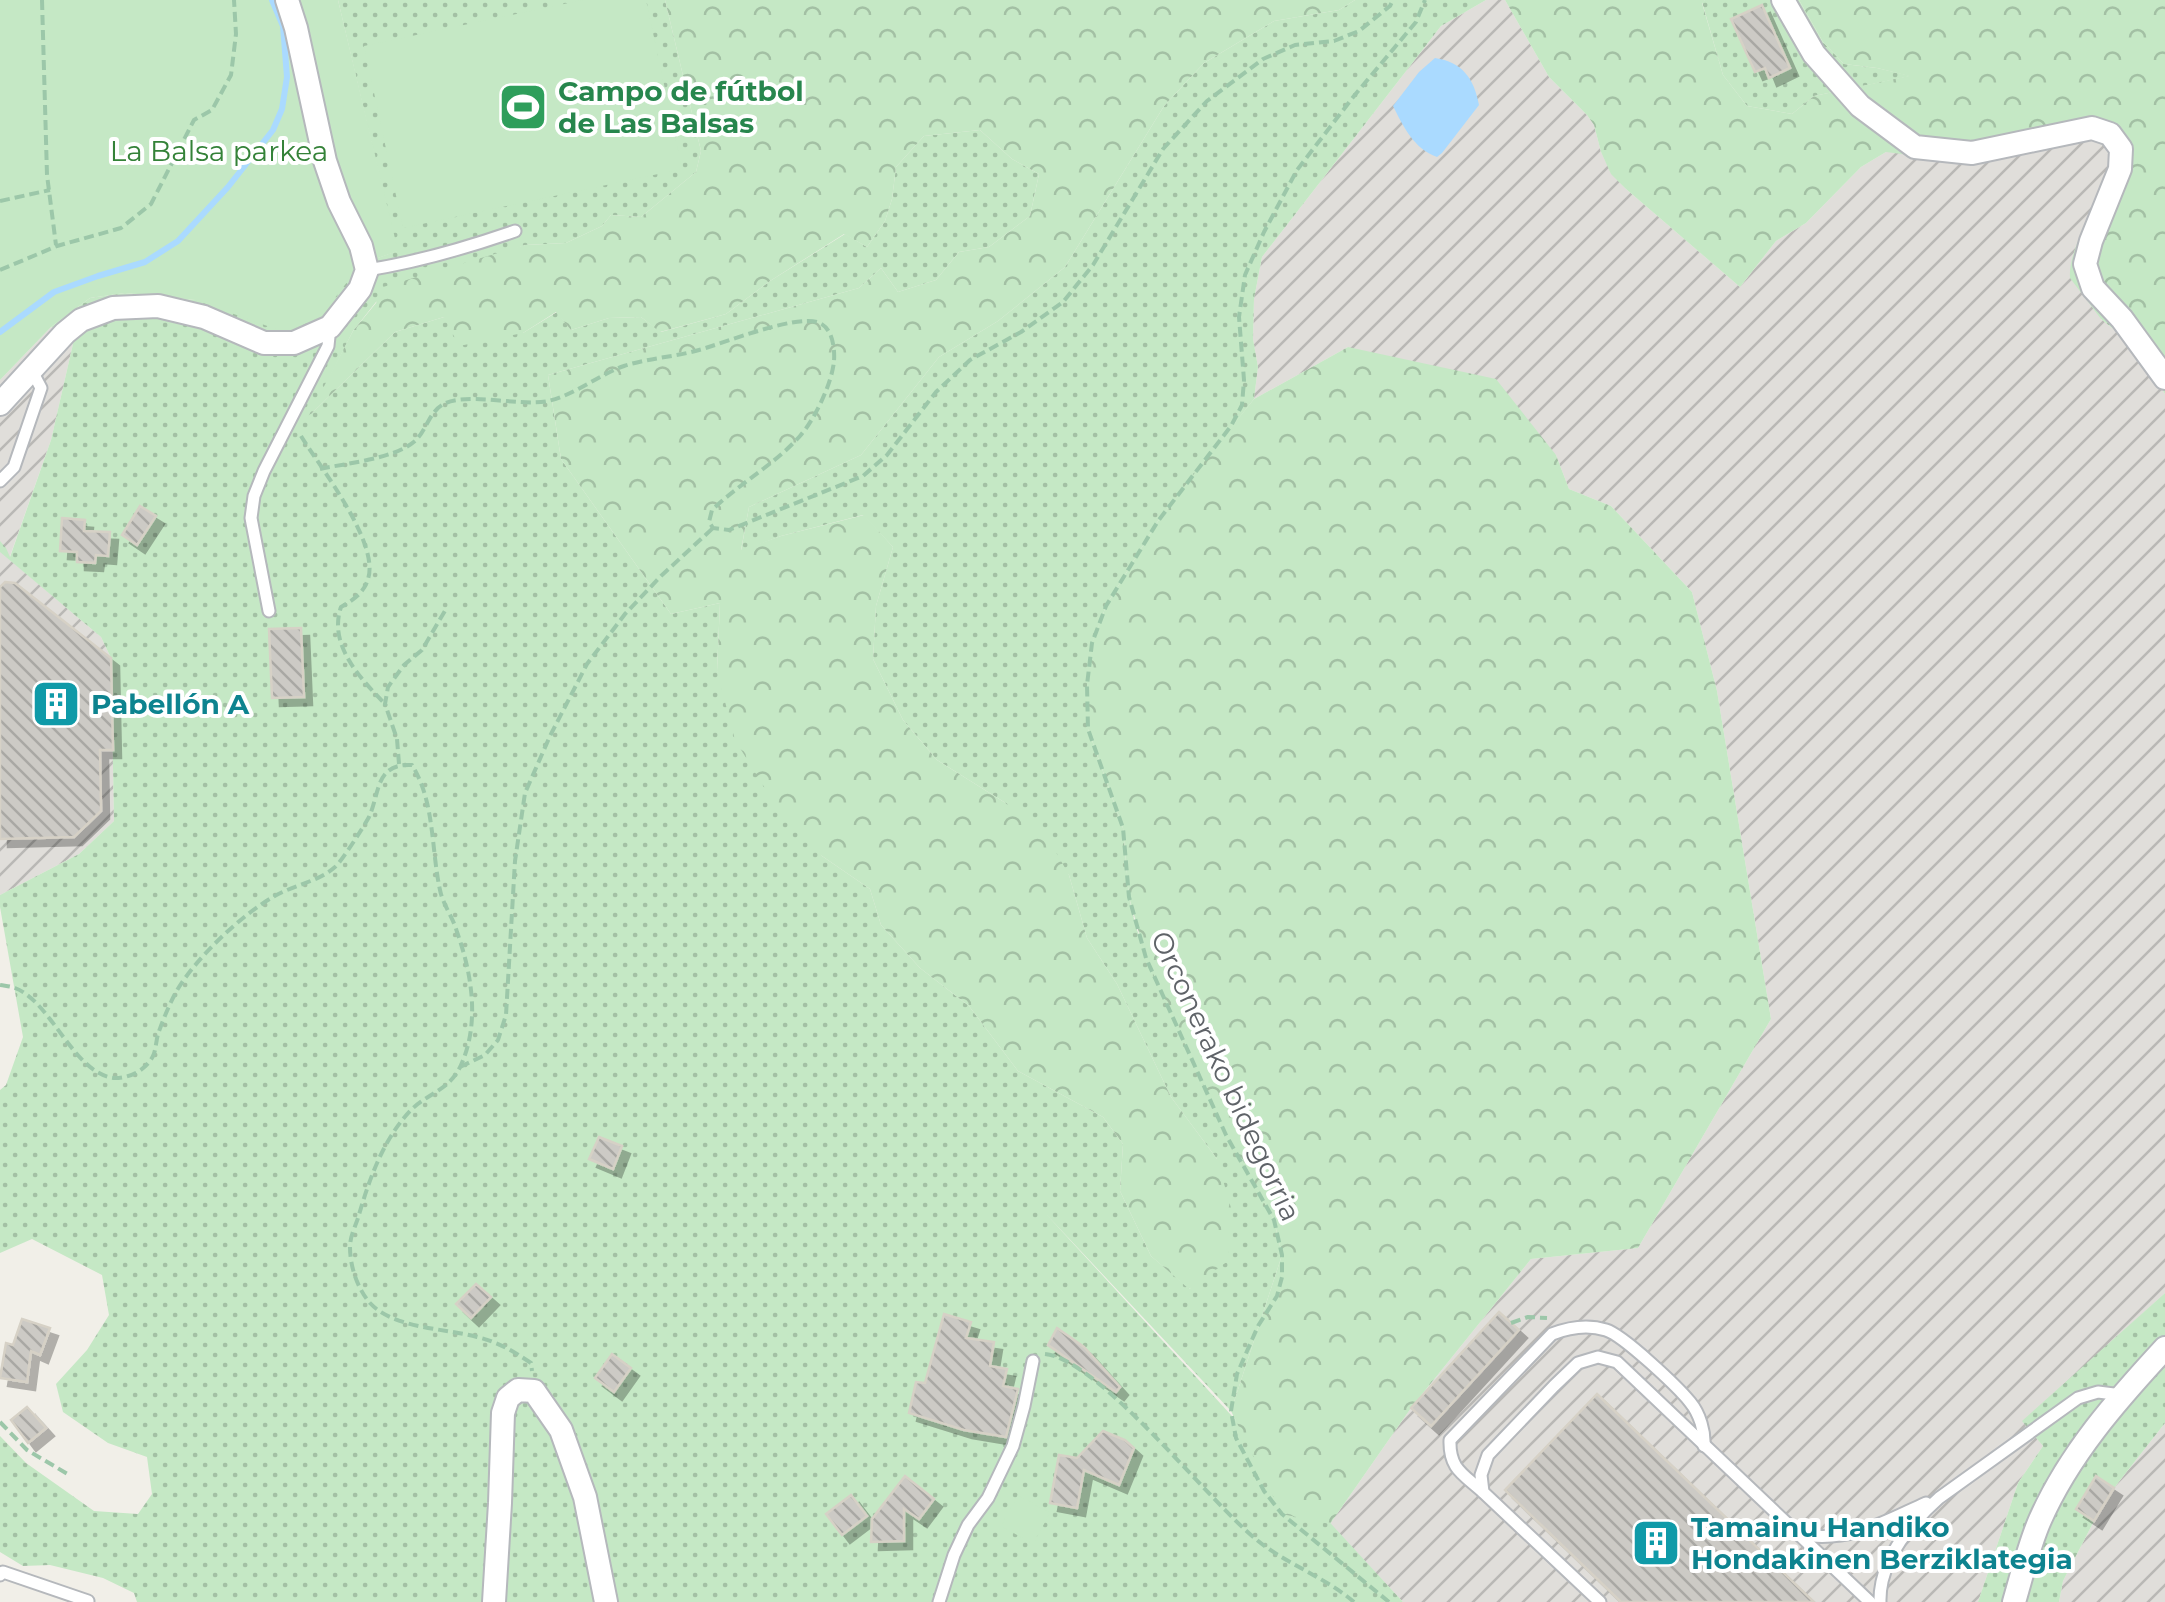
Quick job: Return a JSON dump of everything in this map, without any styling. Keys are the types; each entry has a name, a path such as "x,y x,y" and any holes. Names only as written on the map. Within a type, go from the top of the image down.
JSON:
{"street":[{"path":"0,404 65,332 81,320 113,308 158,306 204,318 264,343 294,343 330,327 360,289 367,270 325,161 287,0"},
{"path":"1782,0 1814,54 1860,106 1915,147 1972,152 2092,128 2110,134 2121,149 2120,170 2084,264 2092,288 2122,319 2165,378"},
{"path":"2014,1602 2040,1520 2078,1452 2165,1348"},
{"path":"494,1602 503,1413 508,1398 518,1390 534,1391 561,1430 584,1497 606,1602"}],"lane":[{"path":"367,270 408,264 515,231"},
{"path":"269,611 251,518 254,496 328,346 330,327"},
{"path":"0,481 14,466 41,388 32,371"},
{"path":"1600,1602 1454,1466 1450,1440 1552,1334 1588,1326 1608,1330 1624,1340 1692,1404 1705,1434 1704,1446"},
{"path":"1484,1492 1481,1475 1488,1455 1578,1363 1598,1357 1617,1362 1870,1602"},
{"path":"939,1602 968,1525 988,1498 1013,1446 1033,1361"},
{"path":"1880,1602 1888,1563 1900,1541 1919,1516 1940,1498 2078,1398 2098,1392 2122,1395"},
{"path":"1799,1534 1844,1536 1940,1498"},
{"path":"0,1575 3,1572 88,1601"}],"path":[{"path":"42,0 56,246"},
{"path":"0,270 56,246 120,228 151,204 194,120 212,110 232,75 234,0"},
{"path":"320,468 382,457 415,440 441,405 460,399 522,404 550,401 625,366 697,351 754,332 816,321 826,326 832,337 834,364 816,413 786,450 712,510 709,522 720,531 729,530 863,476 888,456 936,392 970,360 1021,332 1063,302 1093,265 1163,150 1207,101 1262,59 1295,46 1334,41 1358,31 1393,0"},
{"name":"Orconerako bidegorria","path":"1389,1602 1282,1514 1264,1491 1236,1438 1231,1411 1236,1374 1277,1296 1282,1256 1274,1220 1218,1118 1141,943 1129,897 1124,828 1088,730 1087,685 1092,644 1106,606 1158,521 1231,426 1242,405 1240,303 1244,275 1264,232 1297,170 1416,22 1426,0"},
{"path":"0,201 50,190"},
{"path":"291,419 349,508 360,532 370,568 368,583 356,598 341,607 336,621 338,636 363,681 385,704 397,739 399,764"},
{"path":"460,1067 485,1055 498,1040 506,1015 516,861 525,793 550,736 587,664 624,614 713,528"},
{"path":"385,704 388,687 404,665 422,650 446,609"},
{"path":"0,985 16,988 39,1005 94,1070 112,1078 130,1076 144,1068 153,1056 175,994 194,965 272,897 338,866 370,815 378,784 399,764 412,765 429,811 441,896 457,929 471,982 471,1032 460,1067 442,1090 413,1108 392,1135 374,1171 349,1244 354,1278 371,1304 394,1318 506,1346 531,1363 534,1391"},
{"path":"1511,1323 1541,1316 1570,1327"},
{"path":"1033,1361 1036,1354 1052,1354 1086,1374 1118,1400 1258,1542 1354,1602"},
{"path":"0,1422 27,1450 71,1476"}],"shaded area":[{"path":"1486,0 1505,0 1549,77 1594,125 1612,174 1740,287 1776,241 1806,223 1861,167 1886,152 2093,138 2109,156 2101,319 2122,336 2165,394 2165,1293 2023,1422 2043,1446 2018,1483 1978,1602 1403,1602 1330,1524 1411,1408 1531,1259 1638,1248 1771,1019 1717,691 1692,592 1611,506 1569,489 1556,455 1348,347 1254,399 1258,367 1253,339 1254,299 1262,257 1441,26"},
{"name":"Pabellón A","path":"51,327 75,335 51,440 9,559 101,637 111,658 114,821 79,854 0,895 0,380"},
{"path":"2165,1423 2165,1602 2059,1602 2063,1581 2094,1521 2114,1488"}],"green space":[{"name":"La Balsa parkea","path":"0,0 338,0 398,251 361,264 321,316 287,333 195,300 125,293 90,298 51,327 0,380"},
{"path":"338,0 665,0 701,151 696,172 641,217 611,215 602,226 566,243 525,245 376,302 353,331 311,414 395,332 444,317 523,333 557,312 571,330 609,318 641,317 661,332 726,314 845,234 867,247 885,221 896,167 924,136 980,130 1012,159 1039,174 1030,216 989,247 959,252 936,280 898,292 881,268 859,288 548,375 561,459 671,614 720,603 717,671 822,856 870,889 881,925 920,968 969,1006 1018,1071 1103,1117 1123,1144 1120,1191 1151,1256 1190,1289 1217,1159 1171,1097 1117,984 1087,938 1069,875 1004,802 937,760 903,720 873,659 876,606 893,547 863,515 781,536 741,551 749,507 861,455 939,357 998,321 1065,267 1164,106 1204,63 1274,21 1339,10 1355,0 1486,0 1441,26 1262,257 1254,299 1253,339 1258,367 1254,399 1158,521 1106,606 1092,644 1088,729 1123,828 1136,928 1274,1220 1282,1255 1231,1411 1046,1214 1403,1602 137,1602 134,1593 103,1578 50,1565 23,1566 0,1552 0,1436 26,1463 94,1511 138,1514 152,1494 147,1457 108,1443 63,1412 56,1384 87,1350 109,1315 102,1275 32,1239 0,1253 0,1090 6,1085 23,1037 0,895 79,854 114,821 111,658 101,637 0,552 0,541 10,557 51,440 75,335 51,327 90,298 125,293 195,300 361,264 397,251"},
{"name":"Campo de fútbol de Las Balsas","path":"583,0 646,0 682,169 403,228 364,46"},
{"path":"665,0 1355,0 1339,10 1274,21 1204,63 1164,106 1065,267 998,321 939,357 861,455 749,507 741,550 864,515 893,547 876,606 873,659 903,720 937,760 1004,802 1048,838 1069,875 1087,938 1117,984 1171,1097 1217,1159 1231,1208 1228,1261 1189,1289 1151,1256 1120,1191 1123,1144 1103,1117 1018,1071 969,1006 920,968 881,925 870,889 822,856 776,806 735,740 717,671 720,603 671,614 561,459 548,375 859,288 881,268 898,292 936,280 959,252 989,247 1030,216 1039,174 1012,159 980,130 924,136 896,167 885,221 867,247 844,234 726,314 660,332 641,317 609,318 571,330 556,312 523,333 459,346 444,317 395,332 308,417 353,331 376,303 383,287 525,245 566,243 602,226 611,215 641,217 696,172 701,151"},
{"path":"1505,0 1705,0 1702,3 1723,75 1747,106 1792,114 1814,96 1909,76 1844,64 1823,42 1799,0 2165,0 2165,394 2150,370 2122,336 2101,319 2070,278 2076,247 2109,168 2107,150 2093,138 1947,160 1886,152 1861,167 1806,223 1776,241 1740,287 1611,174 1594,125 1549,77"},
{"path":"1799,0 1823,42 1844,64 1911,76 1814,96 1792,114 1747,106 1723,75 1702,2"},
{"path":"1348,347 1496,379 1556,455 1569,489 1611,506 1692,592 1717,691 1771,1019 1638,1248 1531,1259 1411,1408 1330,1524 1282,1514 1231,1411 1282,1255 1274,1220 1226,1135 1146,958 1129,897 1123,828 1088,729 1087,685 1092,643 1106,606 1158,521 1197,470 1254,399"},
{"path":"2165,1293 2165,1423 2114,1488 2094,1521 2063,1581 2059,1602 1978,1602 2018,1483 2043,1446 2022,1421"},
{"path":"1018,1495 1050,1513 1033,1544 1001,1526"}],"water":[{"path":"1435,58 1453,63 1465,73 1479,105 1437,157 1416,143 1393,106"}],"building":[{"path":"1762,5 1790,68 1769,78 1765,68 1755,72 1731,19"},
{"path":"140,506 156,516 137,545 122,535"},
{"path":"62,518 85,520 84,531 110,532 108,556 96,555 95,563 77,562 77,552 60,551"},
{"name":"Pabellón A","path":"5,582 15,583 111,658 113,750 100,750 101,811 74,837 0,839 0,587"},
{"path":"301,628 304,697 272,698 269,629"},
{"path":"599,1137 622,1146 613,1169 589,1159"},
{"path":"476,1284 491,1297 471,1318 456,1304"},
{"path":"1499,1312 1519,1330 1431,1426 1411,1408"},
{"path":"944,1314 971,1322 966,1338 994,1342 990,1366 1007,1369 1003,1386 1018,1389 1006,1437 964,1430 909,1413 916,1382 925,1383"},
{"path":"22,1319 50,1328 40,1355 31,1351 27,1382 0,1378 6,1343 13,1345"},
{"path":"1057,1328 1084,1347 1120,1387 1116,1392 1048,1345"},
{"path":"612,1354 631,1368 614,1392 595,1378"},
{"name":"Tamainu Handiko Hondakinen Berziklategia","path":"1597,1394 1814,1602 1621,1602 1505,1490"},
{"path":"27,1407 46,1428 28,1443 11,1420"},
{"path":"1103,1431 1134,1448 1119,1485 1084,1470 1077,1508 1050,1503 1059,1455 1077,1458"},
{"path":"905,1476 934,1499 919,1519 904,1509 904,1541 871,1542 872,1519"},
{"path":"2096,1476 2114,1488 2094,1521 2076,1509"},
{"path":"851,1495 867,1516 842,1535 826,1514"}],"waterway":[{"path":"0,332 54,292 145,262 178,241 228,187 273,130 282,109 287,77 283,26 272,0"}],"place":[{"name":"Campo de fútbol de Las Balsas","path":"523,107"},
{"name":"Pabellón A","path":"56,704"},
{"name":"Tamainu Handiko Hondakinen Berziklategia","path":"1656,1543"}]}
